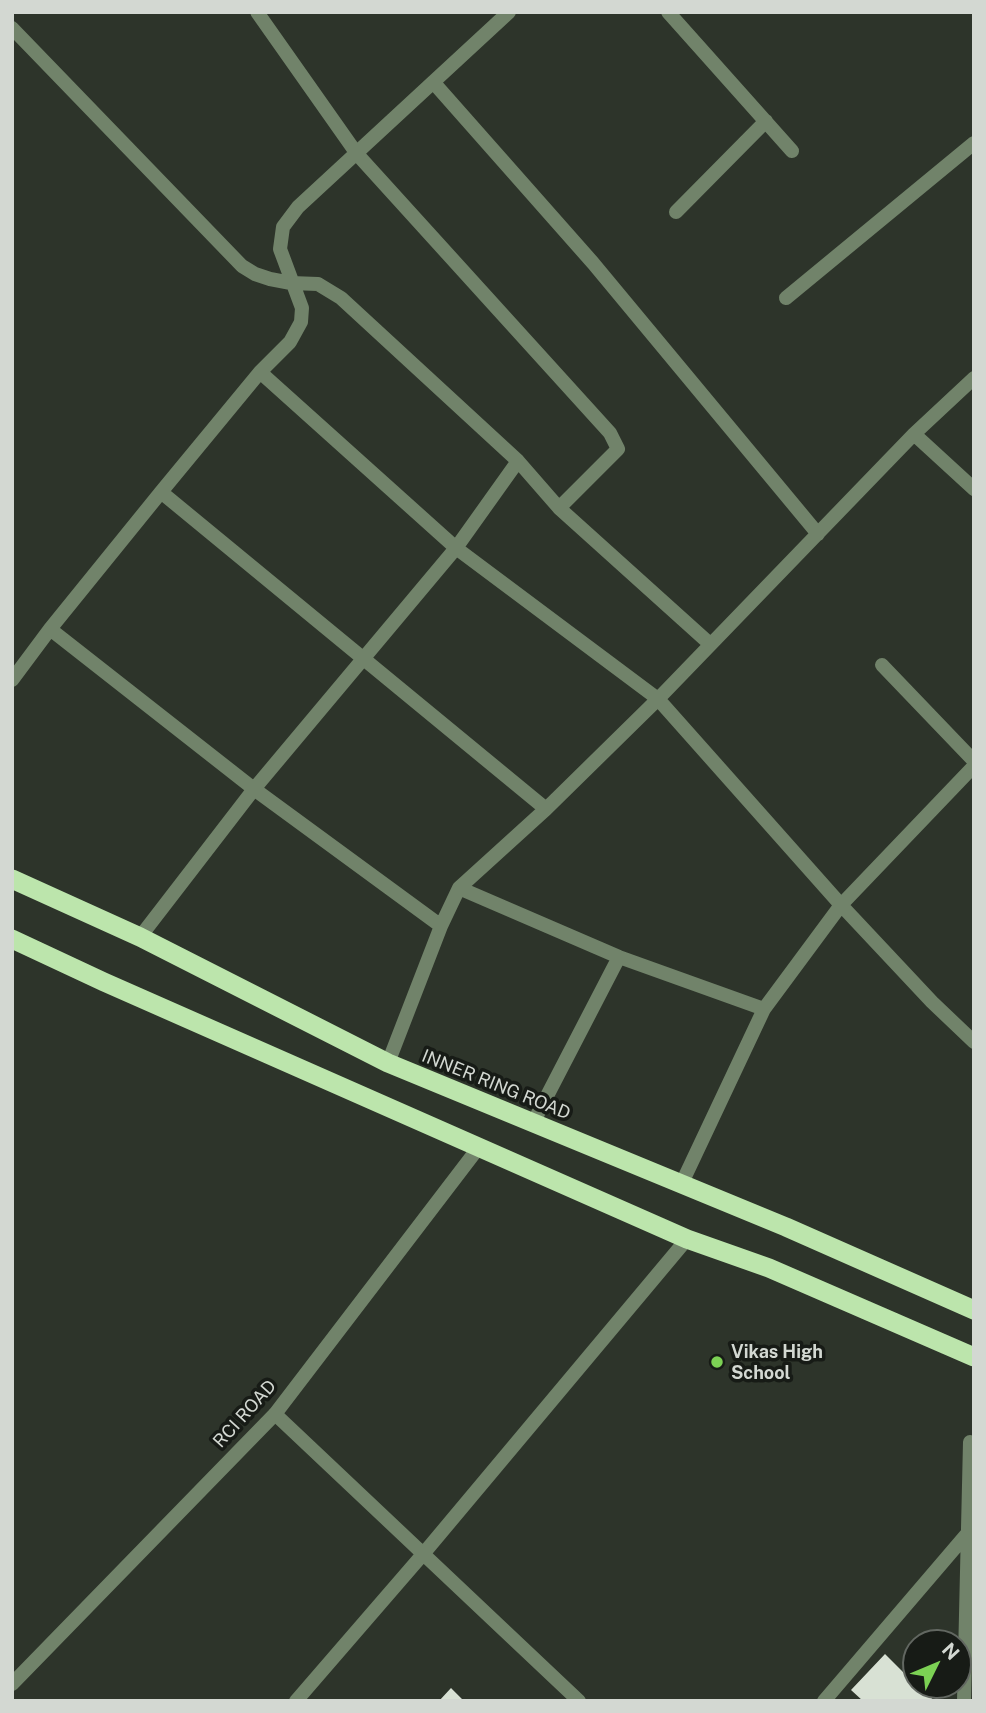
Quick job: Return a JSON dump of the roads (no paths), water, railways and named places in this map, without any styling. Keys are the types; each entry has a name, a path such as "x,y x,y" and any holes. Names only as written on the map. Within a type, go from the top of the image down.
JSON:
{"highway":[{"name":"INNER RING ROAD","path":"12,879 140,937 388,1063 786,1227 974,1310"},
{"path":"12,939 116,988 687,1239 769,1268 974,1357"}],"street":[{"path":"257,12 357,154 610,433 618,449 559,508"},
{"path":"12,680 50,629 260,372 289,342 301,322 302,308 280,249 283,228 298,207 509,12"},
{"path":"668,12 792,151"},
{"path":"12,28 242,266 255,274 291,283 318,284 341,298 518,461 559,508 710,644"},
{"path":"434,83 593,263 818,534"},
{"path":"676,212 766,121"},
{"path":"786,298 974,143"},
{"path":"260,372 456,548 658,699 841,905 932,1002 974,1042"},
{"path":"388,1063 441,926 459,888 546,809 658,699 914,434 974,378"},
{"path":"914,434 974,489"},
{"path":"140,937 254,789 456,548 518,461"},
{"path":"162,492 546,809"},
{"path":"50,629 254,789 441,926"},
{"path":"681,1185 764,1009 841,905 972,769 883,665"},
{"path":"459,888 619,957 764,1009"},
{"path":"533,1123 619,957"},
{"name":"RCI ROAD","path":"12,1684 275,1414 479,1147"},
{"path":"296,1701 687,1239"},
{"path":"275,1414 579,1701"},
{"path":"964,1701 970,1442"},
{"path":"824,1701 966,1535"}],"place":[{"name":"Vikas High School","path":"717,1362"}]}
